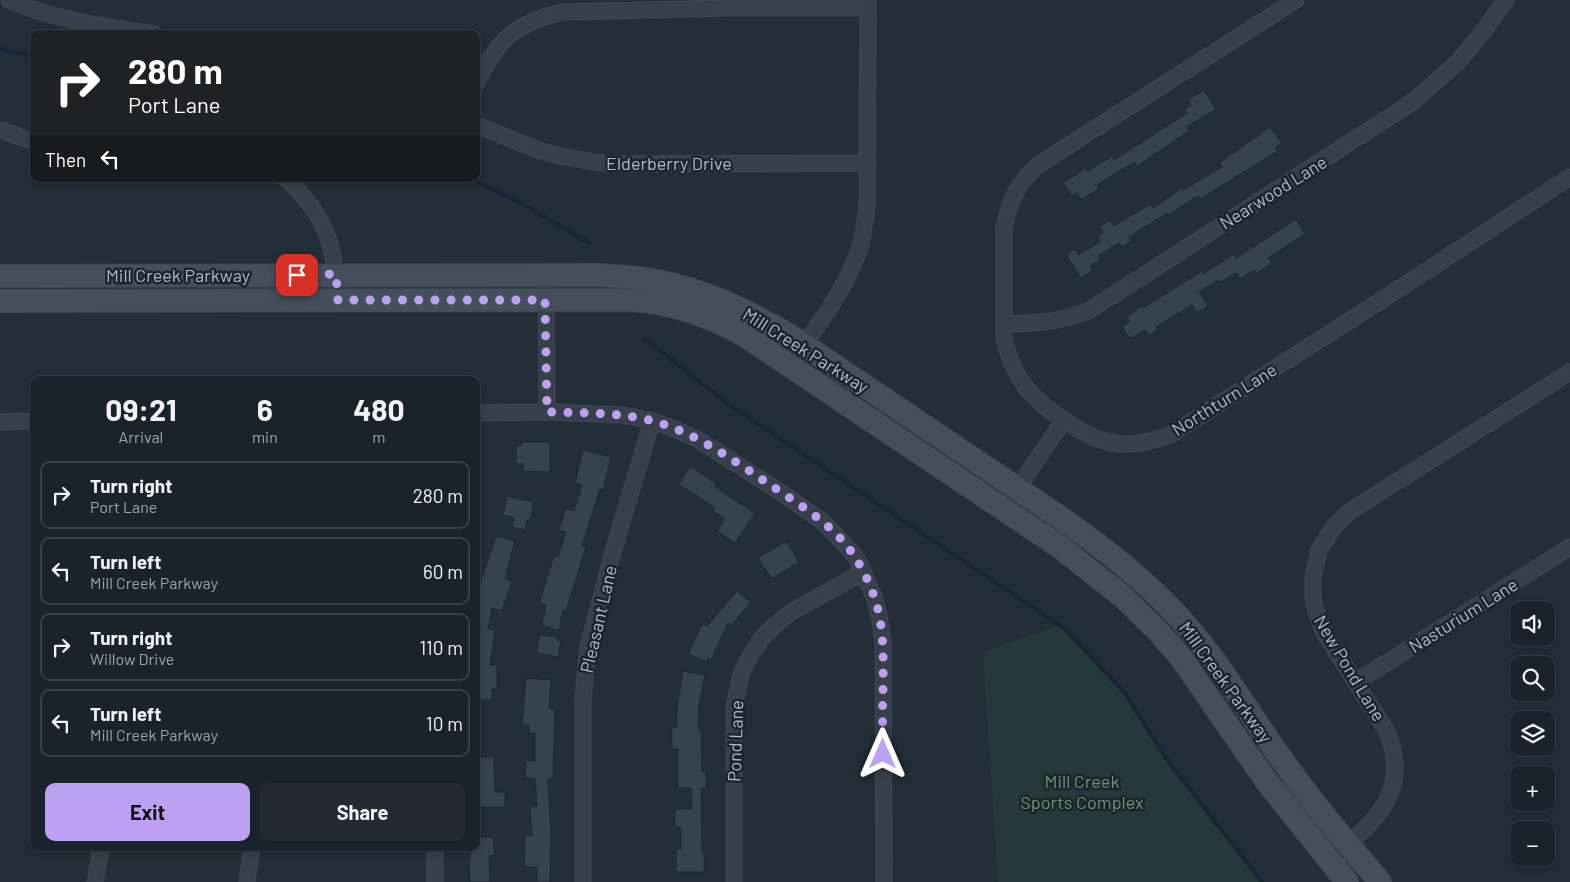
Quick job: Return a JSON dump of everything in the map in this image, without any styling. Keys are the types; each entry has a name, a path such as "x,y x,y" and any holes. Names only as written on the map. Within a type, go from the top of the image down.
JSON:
{"main road":[{"name":"Mill Creek Parkway","path":"0,276 336,274 620,276 671,284 703,293 734,305 764,320 804,345 1017,488 1101,546 1131,570 1179,618 1210,655 1282,759 1348,845 1380,882"},
{"name":"Mill Creek Parkway","path":"0,301 641,301 684,309 725,325 744,335 1004,508 1090,569 1122,596 1157,630 1199,683 1266,782 1347,882"}],"street":[{"path":"9,0 74,21 129,30"},
{"name":"Northturn Lane","path":"1296,0 1038,165 1029,173 1012,198 1007,210 1004,228 1004,339 1007,352 1025,387 1042,406 1085,434 1104,441 1124,444 1153,441 1172,434 1570,177"},
{"name":"Nearwood Lane","path":"1004,324 1054,322 1072,318 1090,310 1411,103 1456,64 1479,37 1506,0"},
{"path":"480,75 486,62 501,43 514,31 537,19 563,12 868,4 868,163 867,208 864,230 850,273 804,345 788,365"},
{"name":"Elderberry Drive","path":"480,126 553,154 606,164 868,163"},
{"path":"0,130 30,141"},
{"path":"289,182 315,210 322,222 328,238 336,274 338,300"},
{"path":"546,275 547,412"},
{"name":"New Pond Lane","path":"1330,861 1380,814 1394,783 1396,767 1393,748 1386,730 1324,631 1316,612 1313,598 1313,577 1319,550 1334,526 1349,512 1570,372"},
{"path":"480,413 605,413 652,421 675,429 699,440 785,495 823,522 842,540 857,559 875,599 883,642 884,882"},
{"path":"1004,508 1064,420"},
{"path":"0,422 30,421"},
{"name":"Pleasant Lane","path":"583,882 583,699 588,647 652,421"},
{"name":"Nasturium Lane","path":"1356,682 1570,547"},
{"name":"Pond Lane","path":"734,882 734,707 741,674 757,645 775,624 790,612 864,572"},
{"path":"95,882 100,851"},
{"path":"247,882 252,851"},
{"path":"435,851 435,882"}],"green space":[{"name":"Mill Creek Sports Complex","path":"1060,625 1124,692 1167,758 1262,882 998,882 983,652"}],"building":[{"path":"1204,90 1216,109 1186,127 1189,131 1137,166 1134,162 1097,185 1099,189 1081,200 1077,193 1072,196 1063,183 1086,168 1088,171 1112,156 1114,160 1187,113 1185,109 1191,105 1188,100"},
{"path":"1270,127 1282,143 1275,148 1278,151 1200,199 1198,196 1168,215 1167,213 1129,237 1131,241 1122,247 1119,243 1098,256 1100,260 1090,266 1093,270 1081,278 1066,255 1075,249 1078,255 1101,241 1098,236 1103,233 1099,227 1110,220 1114,226 1150,204 1153,208 1182,188 1183,190 1222,167 1219,163"},
{"path":"1296,219 1305,234 1268,258 1272,263 1257,273 1254,270 1240,279 1236,273 1220,283 1218,280 1199,292 1208,306 1197,313 1192,305 1156,327 1158,329 1149,336 1145,330 1130,339 1122,327 1130,321 1127,317 1142,306 1143,308 1202,271 1203,274 1234,254 1236,258"},
{"path":"522,442 550,442 550,472 523,471 523,464 516,464 516,445 522,445"},
{"path":"583,450 611,457 603,490 600,489 582,546 586,547 566,611 563,610 559,631 542,625 546,605 539,603 554,556 558,557 566,532 559,530 566,508 574,511 582,485 575,483"},
{"path":"690,466 717,484 715,487 755,513 735,543 717,531 725,519 713,511 715,508 679,484"},
{"path":"507,496 534,502 530,520 527,520 525,530 512,527 514,518 503,515"},
{"path":"496,536 515,541 505,579 512,582 502,611 492,608 488,629 495,630 490,665 497,665 497,689 492,689 492,700 480,700 480,585"},
{"path":"786,541 799,562 772,579 758,558"},
{"path":"737,591 751,602 731,626 728,623 711,660 708,658 707,662 688,654 702,624 707,626"},
{"path":"540,635 558,637 557,640 561,641 558,657 536,653"},
{"path":"683,671 705,675 699,705 698,730 701,730 702,771 706,772 706,788 701,788 704,872 676,872 676,849 681,849 681,828 675,826 675,809 692,809 691,788 678,788 678,749 672,749 672,727 677,727 677,706"},
{"path":"526,678 551,680 549,709 555,709 553,779 548,779 551,834 550,882 537,882 537,867 524,867 525,835 532,836 530,806 537,806 535,779 525,778 526,761 535,761 535,733 529,733 529,725 522,725"},
{"path":"480,757 494,757 495,792 505,792 505,807 480,807"},
{"path":"480,837 493,837 495,856 489,855 490,882 470,882 471,851 480,851"}],"waterway":[{"path":"0,49 30,55"},
{"path":"477,182 519,202 589,243"},
{"path":"644,338 727,403 1064,628 1124,692 1170,764 1262,882"}],"route":[{"path":"297,275 336,274 338,300 545,300 547,412 623,415 652,421 675,429 699,440 733,461 823,522 842,540 857,559 875,599 883,642 883,754"}]}
